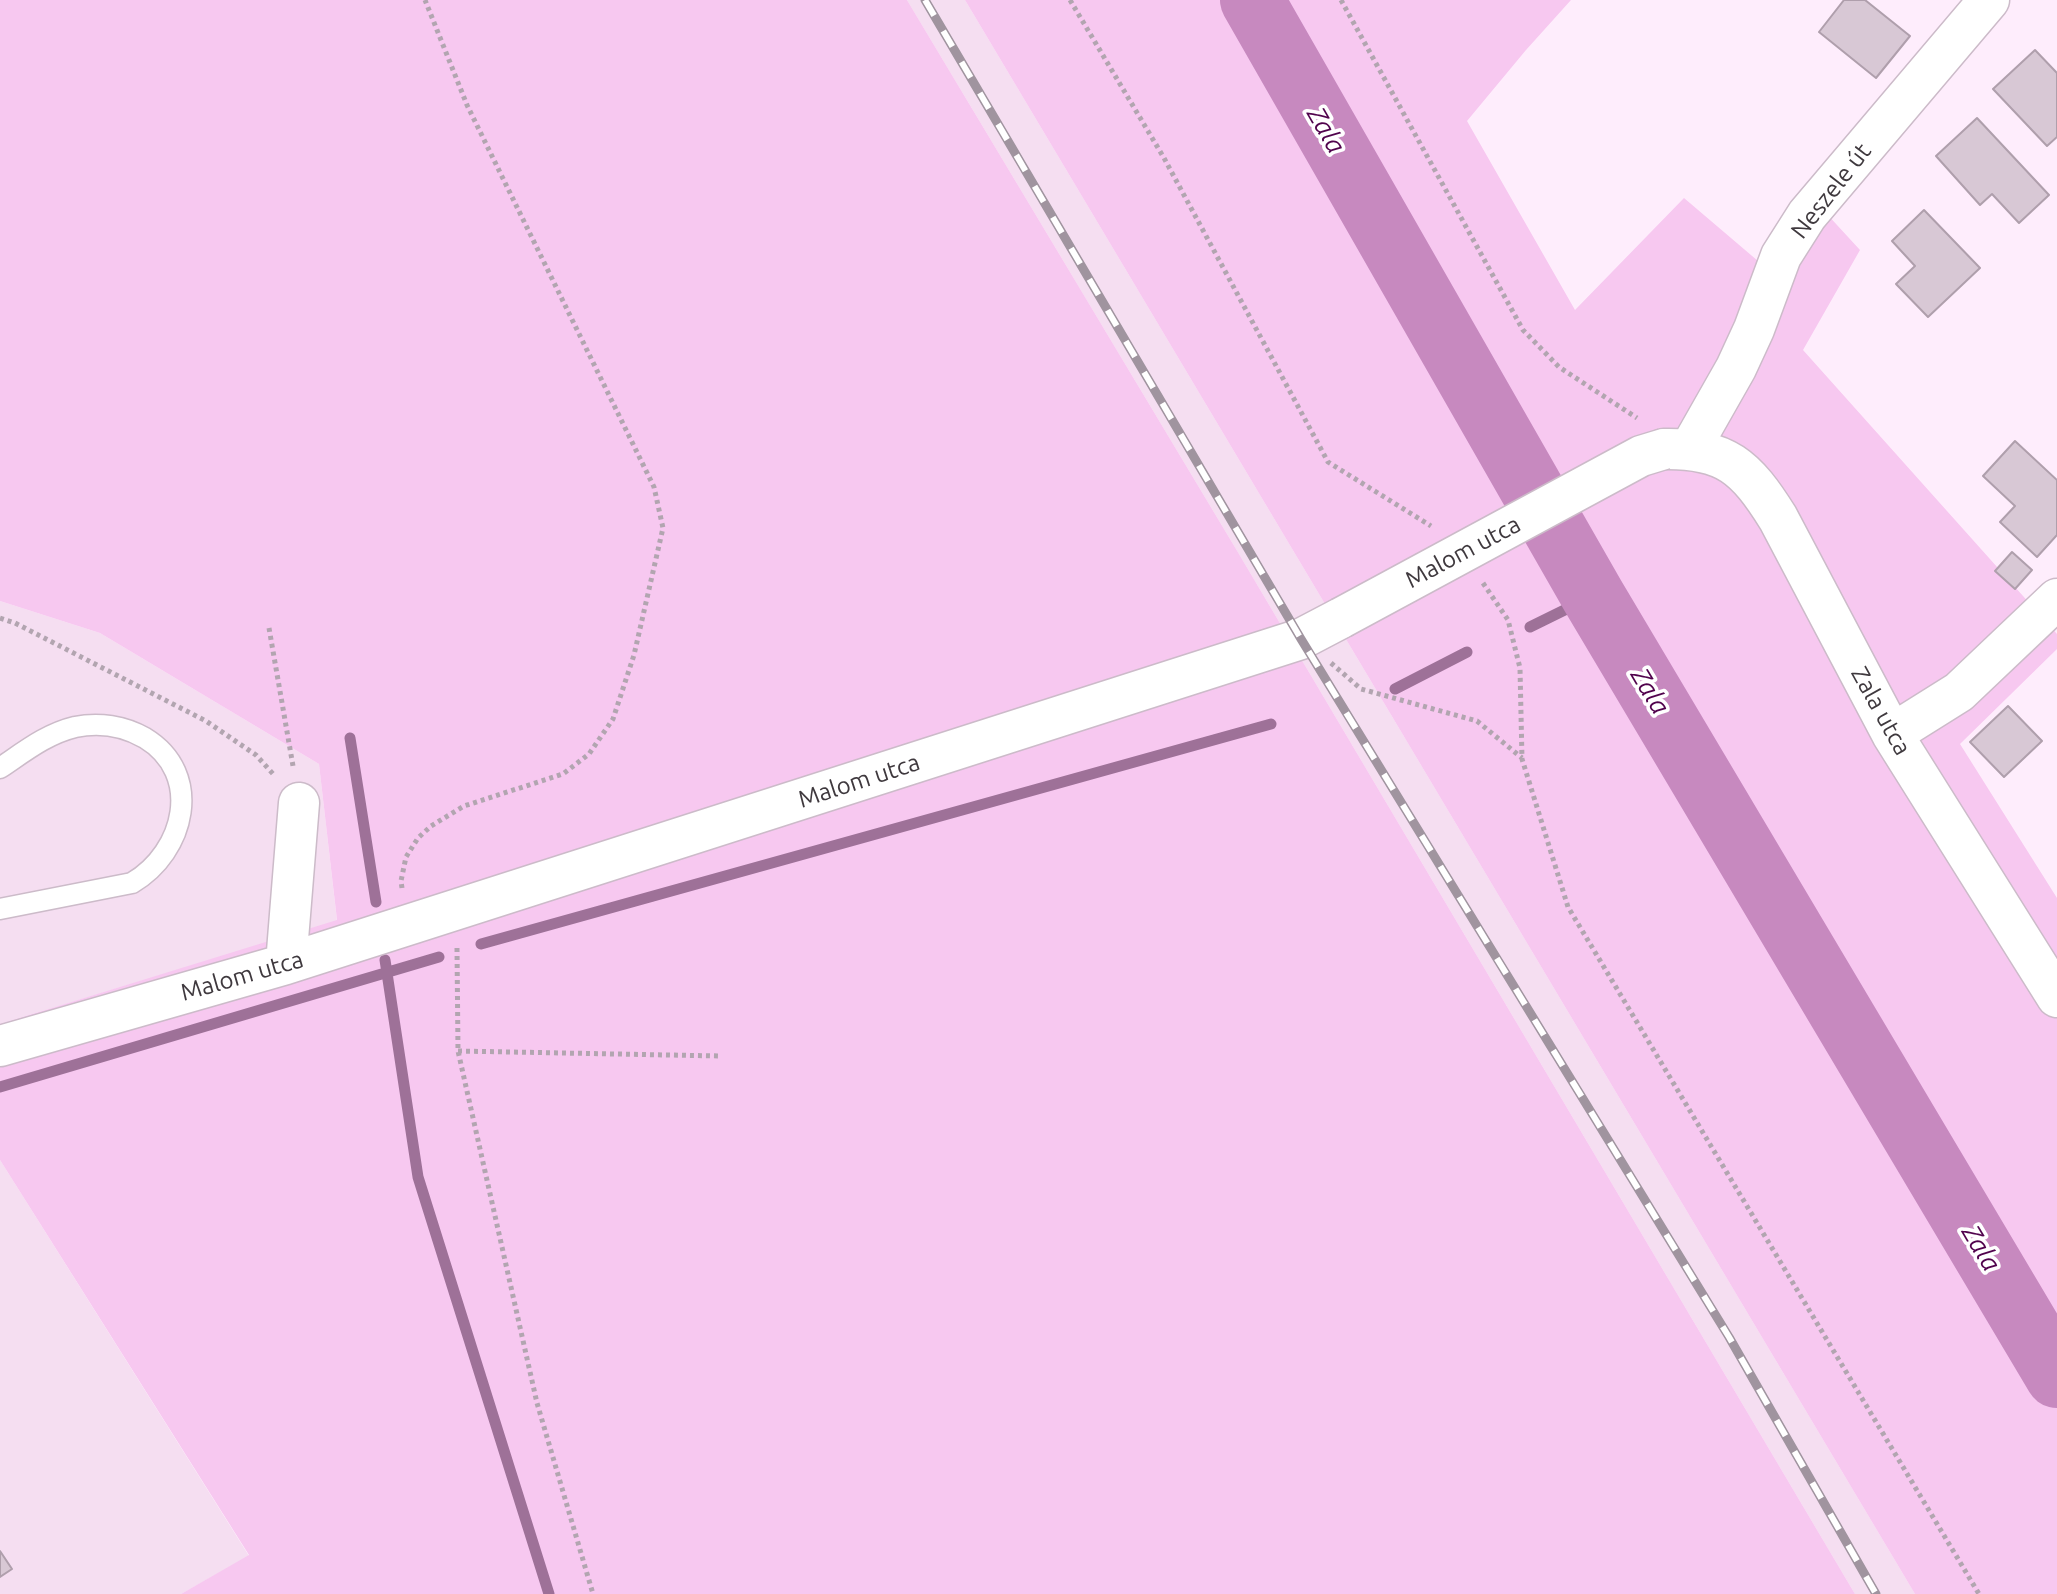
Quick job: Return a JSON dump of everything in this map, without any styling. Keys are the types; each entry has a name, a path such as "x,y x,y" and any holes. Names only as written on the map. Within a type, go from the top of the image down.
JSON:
{"street":[{"name":"Neszele út","path":"1664,439 1736,368 1781,256 1807,215 1989,0"},
{"name":"Malom utca","path":"0,1046 286,964 1301,639 1627,463 1664,439"},
{"name":"Zala utca","path":"1664,439 1717,455 1758,485 1892,734 2057,997"},
{"path":"1892,734 1959,692 2057,599"},
{"path":"286,964 299,803"}],"lane":[{"path":"0,768 49,735 77,727 122,727 133,730 171,760 180,783 181,796 180,816 170,844 164,856 144,876 132,883 0,909"}],"path":[{"path":"409,925 401,881 406,857 418,838 431,826 464,806 563,774 589,754 613,719 634,655 663,528 654,487 467,105 425,0"},
{"path":"1070,0 1164,158 1328,462 1442,533"},
{"path":"1341,0 1523,330 1559,367 1664,439"},
{"path":"1482,580 1508,620 1520,668 1522,759 1568,907 1979,1594"},
{"path":"0,618 100,665 206,721 256,755 299,803"},
{"path":"269,628 299,803"},
{"path":"1301,639 1361,689 1477,721 1522,759"},
{"path":"458,977 458,1051 537,1403 593,1594"},
{"path":"458,1051 721,1056"}],"shaded area":[{"path":"0,0 907,0 1855,1594 181,1594 249,1555 0,1160 0,1024 337,920 319,764 100,633 0,601"},
{"path":"907,0 965,0 1915,1594 1855,1594"},
{"path":"965,0 1571,0 1467,121 1575,310 1684,198 1758,261 1814,200 1860,250 1803,350 2057,634 2057,649 1960,744 2057,898 2057,1594 1915,1594"},
{"path":"0,601 100,633 319,764 337,921 0,1024"},
{"path":"0,1160 249,1556 181,1594 0,1594"}],"building":[{"path":"1844,0 1865,0 1910,36 1876,78 1819,32"},
{"path":"2035,50 2057,73 2057,137 2047,146 1993,89"},
{"path":"1977,118 2049,195 2019,223 1992,194 1980,205 1936,156"},
{"path":"1924,210 1980,268 1928,317 1896,284 1915,266 1892,241"},
{"path":"2015,441 2057,480 2057,535 2037,557 2000,522 2015,506 1983,476"},
{"path":"2012,552 2032,570 2015,589 1995,571"},
{"path":"2008,706 2042,741 2004,777 1970,742"},
{"path":"0,1551 12,1569 0,1577"}],"waterway":[{"name":"Zala","path":"1252,0 1593,596 2057,1376"},
{"path":"1530,627 1593,596"},
{"path":"1395,689 1467,652"},
{"path":"481,944 1271,724"},
{"path":"350,738 376,902"},
{"path":"0,1087 439,957"},
{"path":"385,960 418,1177 549,1594"}],"railway":[{"path":"925,0 1301,639 1729,1337 1876,1594"}]}
